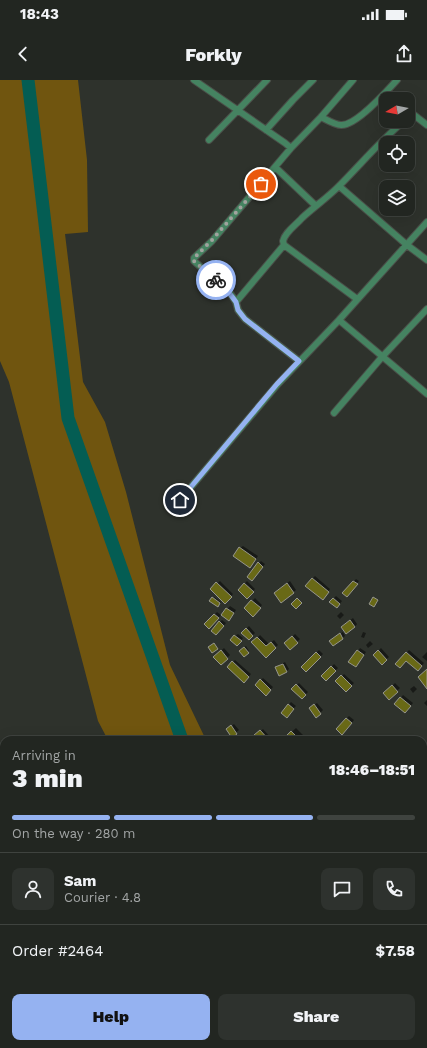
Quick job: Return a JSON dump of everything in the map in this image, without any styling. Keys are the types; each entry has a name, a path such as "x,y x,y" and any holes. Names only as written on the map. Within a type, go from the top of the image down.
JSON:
{"street":[{"path":"194,80 285,142 291,148"},
{"path":"209,140 267,80"},
{"path":"266,130 313,80"},
{"path":"299,361 245,319 238,310 236,302 230,294 194,261 194,258 212,240 291,148 321,117 353,80"},
{"path":"321,117 339,125 348,124 376,104 397,80"},
{"path":"415,116 427,125"},
{"path":"236,302 284,245 284,238 316,206 339,186 396,128"},
{"path":"275,167 316,206"},
{"path":"339,186 406,245 427,260"},
{"path":"180,500 277,384 339,320 427,222"},
{"path":"284,245 357,299"},
{"path":"334,413 382,357 427,309"},
{"path":"339,320 427,394"}],"shaded area":[{"path":"0,80 78,80 87,160 88,232 65,234 83,382 105,422 126,492 170,665 204,736 106,736 98,721 9,382 0,361"}],"building":[{"path":"239,547 256,559 250,568 233,556"},
{"path":"258,562 263,567 252,581 247,577"},
{"path":"312,578 329,592 323,600 305,586"},
{"path":"353,581 358,584 347,597 342,593"},
{"path":"216,582 232,597 225,604 210,589"},
{"path":"244,583 254,592 247,599 238,590"},
{"path":"287,583 294,593 281,603 274,593"},
{"path":"212,597 220,603 218,607 209,601"},
{"path":"373,597 378,600 374,607 369,604"},
{"path":"297,598 302,603 296,609 291,604"},
{"path":"333,598 340,604 337,608 329,602"},
{"path":"251,600 261,608 253,617 244,608"},
{"path":"226,608 234,613 229,621 221,615"},
{"path":"214,614 219,618 209,629 204,624"},
{"path":"350,620 355,627 346,634 341,627"},
{"path":"219,621 224,626 216,635 211,631"},
{"path":"246,628 253,636 249,640 241,633"},
{"path":"340,633 343,639 333,646 329,641"},
{"path":"234,635 242,641 237,646 230,640"},
{"path":"292,636 298,643 290,650 284,643"},
{"path":"257,637 266,646 271,642 276,648 266,658 251,642"},
{"path":"214,643 218,649 212,653 208,647"},
{"path":"244,647 249,653 244,657 239,651"},
{"path":"221,650 228,659 221,665 213,657"},
{"path":"357,650 364,655 356,667 348,662"},
{"path":"378,650 387,660 382,665 373,655"},
{"path":"316,652 321,657 306,672 301,667"},
{"path":"406,652 422,666 418,671 406,661 400,668 395,664"},
{"path":"232,661 249,677 244,683 227,667"},
{"path":"283,664 287,672 279,676 275,667"},
{"path":"331,666 336,671 326,681 321,676"},
{"path":"427,669 427,689 418,677"},
{"path":"341,675 352,686 346,692 335,681"},
{"path":"260,679 271,690 266,696 255,685"},
{"path":"296,684 306,695 302,699 291,689"},
{"path":"392,685 398,692 389,700 383,693"},
{"path":"400,697 411,706 405,713 394,704"},
{"path":"288,704 294,709 287,718 281,713"},
{"path":"314,704 321,714 316,718 309,708"},
{"path":"346,718 352,723 342,735 336,729"},
{"path":"231,725 237,734 231,736 226,729"},
{"path":"260,730 265,736 255,736 254,735"},
{"path":"291,731 296,736 286,736"}],"waterway":[{"path":"28,80 68,418 181,736"}],"way so far":[{"path":"216,280 194,261 194,258 236,214 261,184"}],"route":[{"path":"180,500 211,465 277,384 299,361 245,319 238,310 236,302 216,280"}]}
